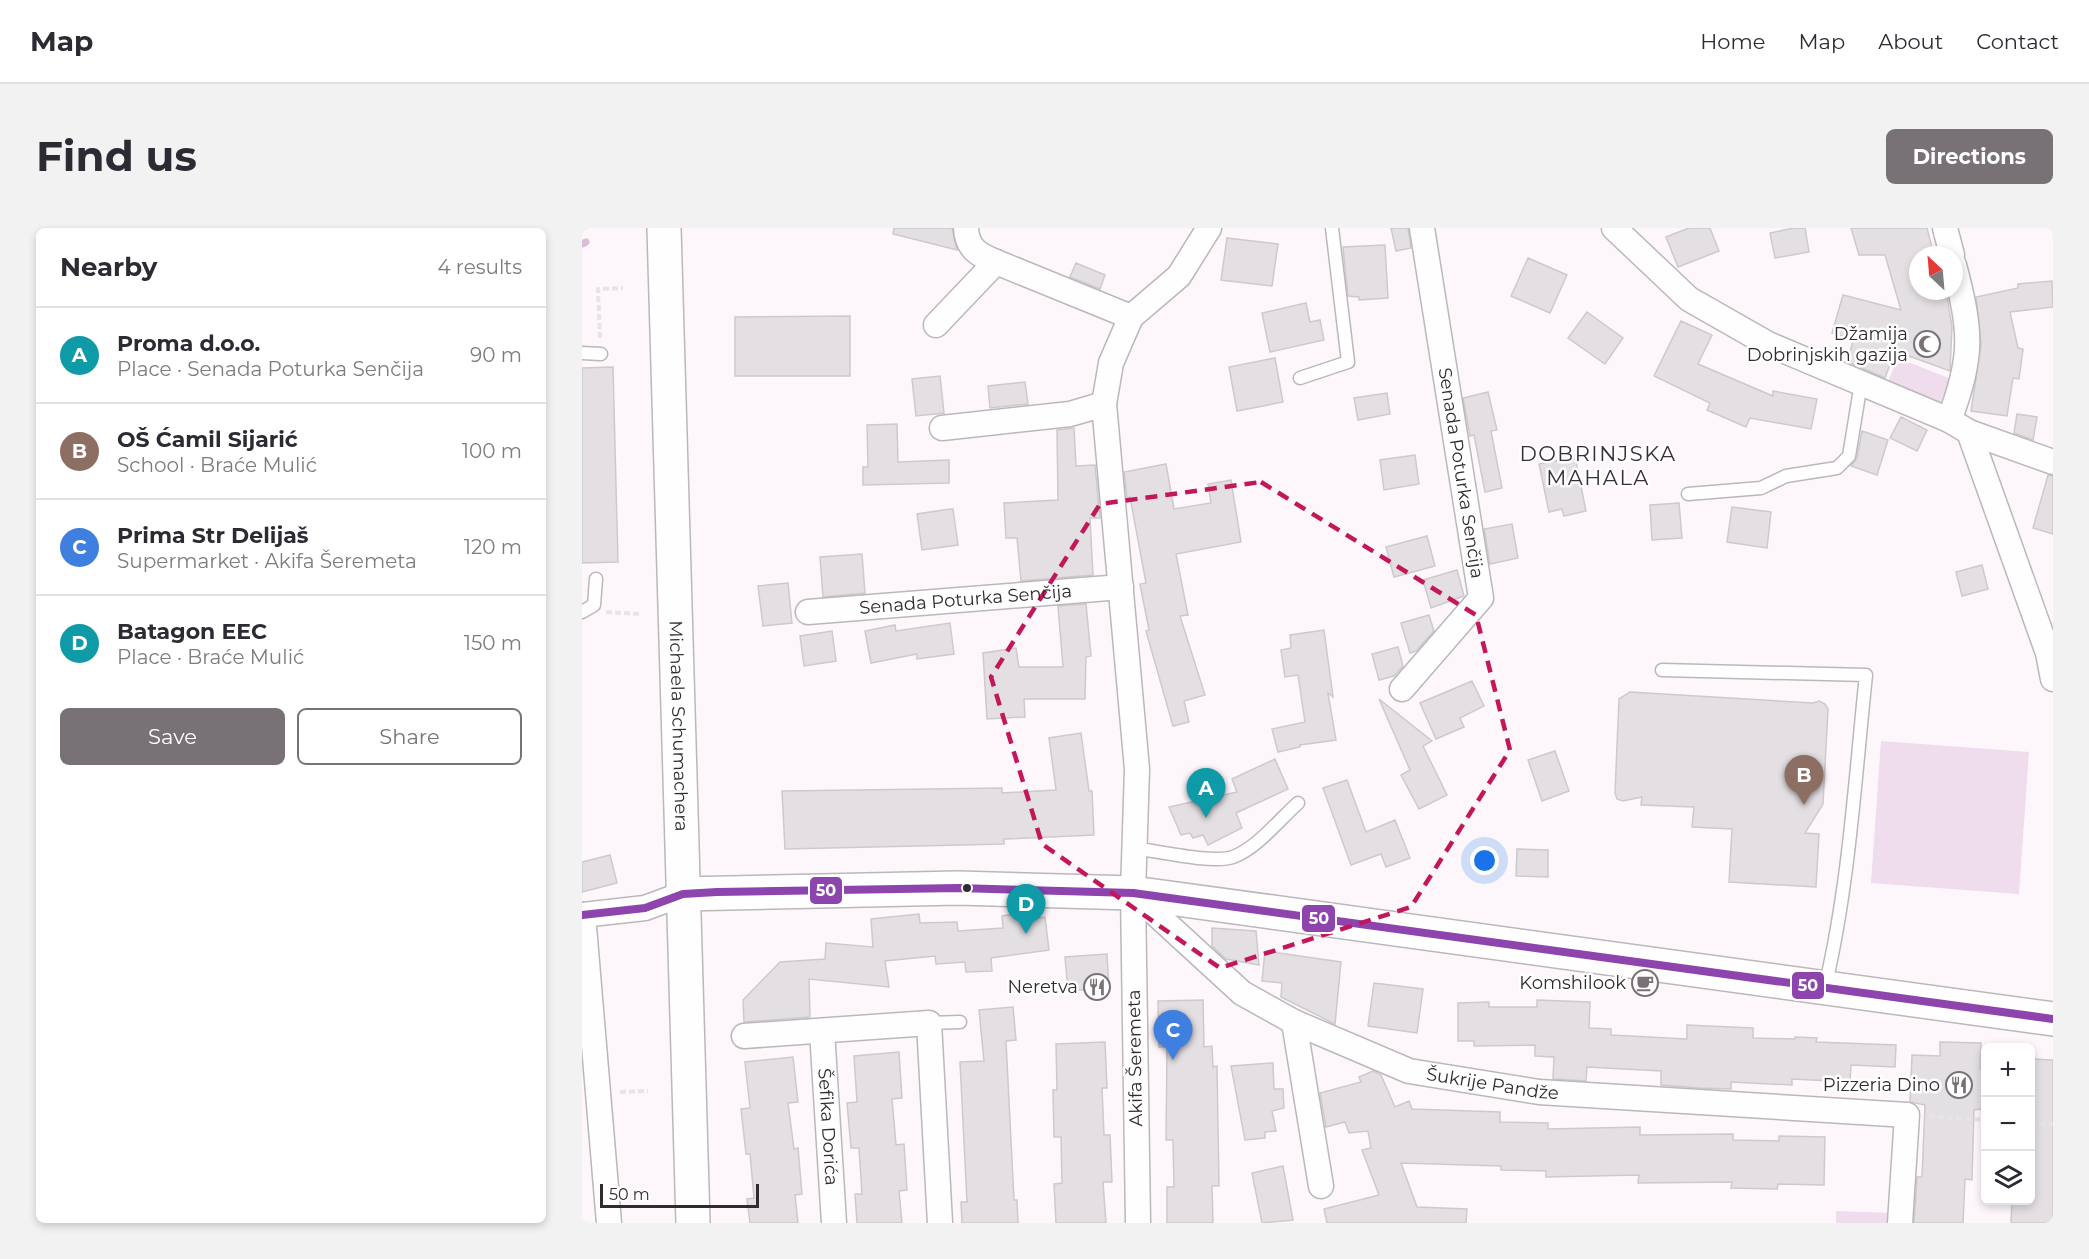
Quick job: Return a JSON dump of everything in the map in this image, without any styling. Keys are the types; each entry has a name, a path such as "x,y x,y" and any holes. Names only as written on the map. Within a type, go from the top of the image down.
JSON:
{"street":[{"path":"966,228 970,246 977,254 1131,317"},
{"path":"1133,893 1137,770 1104,404 1111,363 1131,317 1179,276 1209,228"},
{"name":"Senada Poturka Senčija","path":"1402,689 1481,598 1422,228"},
{"path":"1614,228 1689,299 1768,344 1959,426 2053,462"},
{"path":"1945,228 1950,246"},
{"name":"Michaela Schumachera","path":"662,231 693,1223"},
{"path":"936,325 996,262"},
{"path":"1963,300 1969,336 1959,426 2048,653 2053,680"},
{"path":"942,428 1070,414 1104,404"},
{"name":"Senada Poturka Senčija","path":"808,612 1121,587"},
{"path":"609,1223 590,1095 582,915 645,908 683,894 958,888 1133,893 2053,1019"},
{"name":"Šukrije Pandže","path":"1133,893 1242,993 1294,1022 1409,1071 1459,1081 1539,1092 1907,1115"},
{"name":"Akifa Šeremeta","path":"1133,893 1138,1223"},
{"path":"1294,1022 1321,1186"},
{"path":"744,1036 929,1023 940,1223"},
{"name":"Šefika Dorića","path":"822,1031 834,1223"},
{"path":"1900,1223 1907,1115"}],"lane":[{"path":"1300,378 1348,362 1332,228"},
{"path":"582,353 601,354"},
{"path":"1688,494 1761,488 1786,476 1837,468 1849,456 1861,383"},
{"path":"585,612 594,605 596,579"},
{"path":"1662,670 1866,675 1842,888 1833,953 1825,988"},
{"path":"1134,848 1218,859 1233,857 1256,842 1298,803"},
{"path":"929,1023 960,1022"}],"path":[{"path":"601,354 598,289 623,288"},
{"path":"585,612 640,614"},
{"path":"590,1095 648,1092"},
{"path":"1907,1115 1981,1120"},
{"path":"2035,1123 2053,1124"}],"highlighted area":[{"path":"1261,482 1476,615 1510,750 1411,907 1220,968 1042,844 991,677 1100,504"}],"shaded area":[{"path":"1898,358 1951,379 1937,409 1886,386"},
{"path":"1881,741 2029,752 2019,894 1871,883"},
{"path":"1836,1211 1892,1213 1891,1223 1836,1223"}],"building":[{"path":"894,228 952,228 957,250 893,234"},
{"path":"1391,228 1408,228 1411,248 1396,251"},
{"path":"1689,228 1710,228 1719,251 1678,267 1666,237"},
{"path":"1805,228 1809,252 1775,258 1770,233"},
{"path":"1851,228 1927,228 1932,246 1909,246 1909,300 1948,300 1952,327 1950,371 1895,351 1885,378 1846,361 1854,340 1832,333 1843,295 1901,310 1885,255 1859,255"},
{"path":"1227,238 1278,244 1272,286 1221,280"},
{"path":"1385,245 1388,298 1359,300 1359,297 1348,296 1343,247"},
{"path":"1528,258 1567,275 1550,313 1511,296"},
{"path":"1076,263 1105,275 1100,289 1070,277"},
{"path":"2052,281 2053,307 2010,312 2018,348 2023,349 2019,379 2013,378 2007,416 1971,411 1981,344 1976,297 2018,288 2018,284"},
{"path":"1306,303 1310,322 1320,320 1324,340 1270,352 1262,313"},
{"path":"1587,312 1623,338 1605,364 1568,338"},
{"path":"850,316 850,376 735,376 735,317"},
{"path":"1681,321 1712,335 1698,364 1773,396 1773,391 1817,399 1811,429 1750,418 1746,427 1707,410 1710,403 1654,376"},
{"path":"1275,358 1283,402 1237,411 1229,367"},
{"path":"613,367 618,562 582,563 582,368"},
{"path":"940,376 944,413 916,416 912,379"},
{"path":"1025,382 1028,404 990,408 988,386"},
{"path":"1488,392 1497,430 1491,431 1502,488 1485,492 1474,435 1470,436 1463,398"},
{"path":"1387,393 1390,414 1358,420 1354,398"},
{"path":"2017,414 2037,417 2033,440 2014,433"},
{"path":"1901,417 1927,430 1917,451 1890,438"},
{"path":"897,424 898,462 949,460 949,483 863,485 863,467 868,467 867,425"},
{"path":"1074,428 1076,466 1095,465 1100,518 1090,518 1093,575 1021,581 1017,538 1006,538 1004,503 1058,500 1057,430"},
{"path":"1862,431 1888,440 1877,475 1851,466 1857,458"},
{"path":"1415,455 1419,484 1384,490 1380,460"},
{"path":"1575,457 1586,511 1564,516 1562,509 1549,512 1539,464"},
{"path":"1166,464 1174,509 1211,503 1208,484 1231,480 1241,542 1176,554 1188,615 1180,616 1205,695 1184,701 1189,722 1173,726 1146,631 1149,630 1140,584 1146,583 1130,497 1127,498 1124,472"},
{"path":"2048,475 2053,476 2053,534 2033,528"},
{"path":"1679,503 1682,538 1652,540 1650,505"},
{"path":"1732,507 1771,512 1767,548 1727,542"},
{"path":"953,509 958,545 922,550 917,514"},
{"path":"1512,524 1518,558 1490,564 1484,529"},
{"path":"1427,536 1435,566 1394,577 1386,547"},
{"path":"862,554 865,593 823,597 820,557"},
{"path":"1982,565 1988,589 1962,596 1956,572"},
{"path":"1457,570 1464,596 1431,608 1423,580"},
{"path":"788,583 792,623 763,626 758,586"},
{"path":"1086,604 1091,656 1086,657 1085,699 1024,699 1025,717 987,719 983,653 1016,648 1019,667 1063,667 1058,606"},
{"path":"1429,615 1434,631 1416,651 1410,653 1401,623"},
{"path":"950,623 954,654 917,659 917,654 871,663 865,631 895,625 896,631"},
{"path":"1324,630 1333,697 1328,693 1336,740 1300,745 1300,747 1278,752 1272,729 1305,722 1298,675 1285,677 1281,650 1291,648 1290,635"},
{"path":"832,631 836,661 804,666 800,636"},
{"path":"1398,647 1403,666 1394,676 1379,680 1372,654"},
{"path":"1472,681 1484,706 1460,718 1464,727 1436,739 1420,703"},
{"path":"1630,692 1813,703 1819,701 1825,704 1828,709 1823,804 1805,833 1819,834 1816,887 1729,882 1732,829 1692,827 1694,807 1641,805 1642,797 1623,801 1617,799 1615,793 1619,699"},
{"path":"1379,699 1432,741 1423,746 1447,795 1419,809 1401,775 1410,770"},
{"path":"1081,733 1089,791 1092,791 1094,835 1004,839 1004,844 785,849 782,791 1002,788 1002,793 1056,790 1049,738"},
{"path":"1555,751 1569,791 1542,801 1528,760"},
{"path":"1275,759 1288,789 1236,813 1242,828 1208,845 1203,835 1193,838 1190,833 1181,835 1169,807 1237,792 1232,779"},
{"path":"1347,780 1366,832 1395,820 1410,858 1386,867 1381,854 1351,865 1323,788"},
{"path":"1517,849 1548,850 1548,877 1516,876"},
{"path":"610,855 617,883 582,892 582,862"},
{"path":"1035,911 1040,918 1045,917 1049,950 991,958 992,971 966,972 965,962 936,964 935,956 885,961 889,987 809,979 810,1017 744,1022 743,1000 780,962 825,959 826,943 873,947 871,919 919,914 920,923 957,922 958,931 1003,928 1002,916"},
{"path":"1212,928 1256,931 1259,965 1226,959 1212,946"},
{"path":"1265,951 1341,962 1335,1024 1281,997 1282,983 1262,981"},
{"path":"1107,954 1109,988 1068,991 1065,957"},
{"path":"1374,983 1423,989 1417,1033 1368,1026"},
{"path":"1203,1000 1204,1047 1212,1046 1213,1067 1217,1066 1219,1186 1212,1186 1213,1223 1167,1223 1167,1187 1174,1187 1173,1140 1166,1140 1167,1047 1159,1047 1158,1001"},
{"path":"1537,1000 1590,1002 1589,1028 1611,1029 1611,1035 1687,1039 1687,1025 1753,1028 1753,1038 1817,1038 1816,1042 1896,1045 1895,1067 1851,1065 1850,1082 1792,1079 1792,1085 1731,1082 1731,1089 1699,1088 1661,1085 1661,1071 1587,1067 1586,1081 1553,1079 1554,1057 1535,1056 1535,1045 1474,1046 1474,1041 1458,1041 1458,1003 1489,1002 1489,1007 1537,1007"},
{"path":"1013,1007 1016,1040 1006,1041 1014,1200 1017,1200 1018,1223 962,1223 961,1202 967,1202 960,1062 984,1061 979,1010"},
{"path":"1105,1042 1107,1088 1102,1088 1104,1135 1110,1135 1112,1182 1103,1182 1106,1223 1056,1223 1054,1184 1062,1183 1061,1137 1054,1137 1053,1090 1057,1090 1056,1044"},
{"path":"1940,1042 1981,1043 1981,1109 1974,1110 1972,1180 1965,1179 1963,1223 1914,1223 1917,1177 1922,1177 1925,1105 1910,1102 1912,1055 1940,1056"},
{"path":"899,1052 902,1098 892,1099 896,1145 904,1144 907,1190 899,1191 902,1223 857,1223 855,1194 862,1194 859,1148 851,1148 847,1103 857,1102 854,1056"},
{"path":"793,1057 798,1102 788,1103 794,1149 798,1148 802,1194 795,1195 798,1223 750,1223 747,1199 754,1198 750,1154 746,1154 741,1109 750,1108 745,1062"},
{"path":"2035,1059 2053,1060 2053,1223 2011,1223 2012,1205 2035,1205"},
{"path":"1273,1063 1274,1089 1283,1089 1284,1108 1272,1111 1276,1131 1265,1132 1265,1138 1245,1140 1231,1066"},
{"path":"1373,1071 1381,1075 1395,1107 1409,1101 1412,1109 1500,1112 1500,1122 1548,1123 1548,1129 1640,1127 1640,1135 1733,1134 1733,1140 1779,1141 1779,1136 1825,1137 1824,1185 1778,1184 1777,1189 1731,1188 1732,1182 1638,1183 1639,1175 1546,1177 1546,1171 1501,1170 1501,1166 1401,1163 1417,1207 1467,1209 1466,1223 1327,1223 1324,1209 1379,1195 1362,1150 1371,1148 1368,1131 1349,1133 1345,1122 1326,1127 1320,1093 1361,1082 1359,1077"},
{"path":"1283,1166 1293,1220 1262,1223 1252,1173"}],"waterway":[{"path":"582,244 586,242"}],"transit line":[{"name":"50","path":"582,915 645,908 683,894 717,892 958,888 1133,893 2053,1019"}],"place":[{"name":"Džamija Dobrinjskih gazija","path":"1927,344"},
{"name":"OŠ Ćamil Sijarić","path":"1804,805"},
{"name":"Proma d.o.o.","path":"1206,818"},
{"name":"Batagon EEC","path":"1026,934"},
{"name":"Komshilook","path":"1645,983"},
{"name":"Neretva","path":"1097,987"},
{"name":"Prima Str Delijaš","path":"1173,1060"},
{"name":"Pizzeria Dino","path":"1959,1085"}],"district":[{"name":"DOBRINJSKA MAHALA","path":"1598,466"}]}
